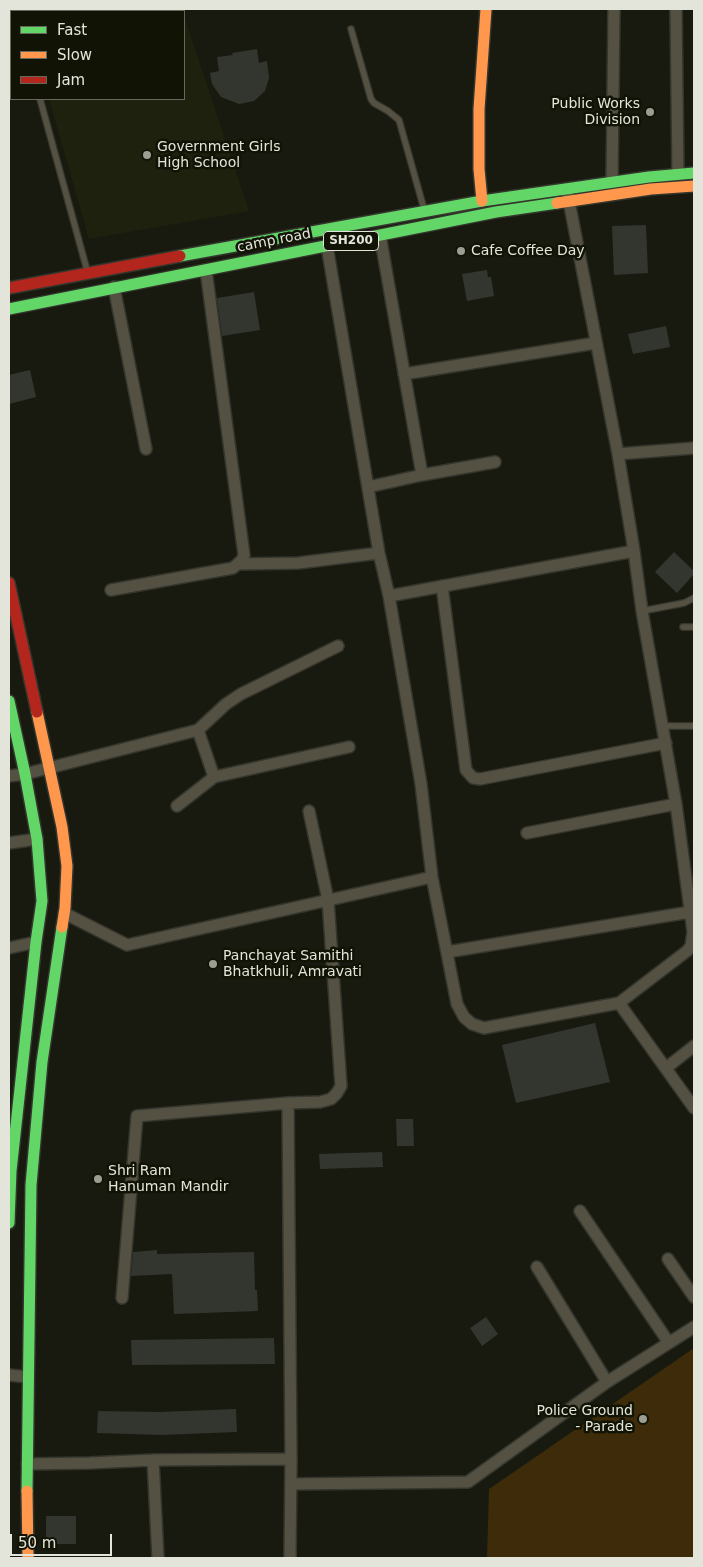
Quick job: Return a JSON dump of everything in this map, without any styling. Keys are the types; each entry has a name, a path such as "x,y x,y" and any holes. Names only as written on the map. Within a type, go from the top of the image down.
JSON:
{"street":[{"path":"482,201 479,169 478,109 486,9"},
{"path":"612,182 614,9"},
{"path":"676,9 678,174"},
{"name":"camp road","path":"9,288 482,201 566,188 694,173"},
{"name":"camp road","path":"9,309 496,212 651,189 694,186"},
{"path":"326,246 421,784 432,877 457,1004 464,1017 472,1024 484,1028 619,1003 687,951 693,940 693,932 676,804 642,611 618,454 566,188"},
{"path":"380,235 422,475"},
{"path":"111,590 233,568 239,564 244,555 206,270"},
{"path":"114,287 146,449"},
{"path":"9,321 27,304"},
{"path":"404,374 596,343"},
{"path":"618,454 694,448"},
{"path":"368,487 496,462"},
{"path":"389,596 634,551"},
{"path":"239,564 298,563 379,553"},
{"path":"9,583 50,768 67,866 64,913 42,1062 31,1185 27,1464 28,1558"},
{"path":"442,586 466,770 473,778 480,779 666,743"},
{"path":"9,776 50,768 198,730 226,704 241,694 338,646"},
{"path":"9,701 37,839 42,901 10,1171 9,1223"},
{"path":"198,730 214,777"},
{"path":"177,806 214,777 349,747"},
{"path":"527,833 676,804"},
{"path":"122,1298 137,1116 320,1102 331,1099 341,1086 328,900 309,811"},
{"path":"9,843 37,839"},
{"path":"64,913 127,945 432,877"},
{"path":"447,952 690,912"},
{"path":"9,948 36,942"},
{"path":"619,1003 694,1108"},
{"path":"666,1068 694,1046"},
{"path":"288,1103 290,1558"},
{"path":"580,1211 669,1343"},
{"path":"668,1259 694,1297"},
{"path":"537,1267 607,1382"},
{"path":"291,1484 468,1482 607,1382 694,1327"},
{"path":"9,1376 28,1377"},
{"path":"27,1464 153,1460 291,1459"},
{"path":"153,1460 158,1558"}],"lane":[{"path":"351,29 371,99 399,120 424,212"},
{"path":"40,100 88,274"},
{"path":"642,611 684,603 694,598"},
{"path":"683,627 694,627"},
{"path":"663,726 694,726"}],"shaded area":[{"path":"181,9 182,10 23,10"},
{"name":"Government Girls High School","path":"185,19 249,211 89,239 49,100 185,100"},
{"name":"Police Ground - Parade","path":"694,1348 694,1558 487,1558 489,1489"}],"building":[{"path":"257,49 259,63 267,61 269,78 265,91 254,101 239,104 221,97 212,84 210,73 219,71 217,57"},
{"path":"646,225 648,273 614,275 612,226"},
{"path":"487,270 488,277 491,277 494,296 467,301 462,274"},
{"path":"254,292 260,330 222,336 217,298"},
{"path":"666,326 670,347 633,354 628,334"},
{"path":"30,370 36,397 9,404 9,375"},
{"path":"674,552 694,571 694,574 677,593 655,572"},
{"path":"595,1023 610,1082 516,1103 502,1045"},
{"path":"396,1119 413,1119 414,1146 397,1146"},
{"path":"382,1152 383,1167 320,1169 319,1154"},
{"path":"157,1250 157,1254 254,1252 255,1290 257,1290 258,1311 174,1314 172,1274 131,1276 133,1252"},
{"path":"486,1317 498,1334 482,1346 470,1328"},
{"path":"274,1338 275,1364 132,1365 131,1340"},
{"path":"236,1409 237,1432 161,1435 97,1433 98,1411 160,1412"},
{"path":"46,1516 76,1516 76,1544 46,1544"}],"traffic: fast":[{"path":"180,256 482,201 649,177 694,173"},
{"path":"9,309 496,212 557,203"},
{"path":"9,701 37,839 42,901 11,1171 9,1223"},
{"path":"27,1491 31,1185 42,1062 62,927"}],"traffic: slow":[{"path":"482,201 479,169 479,109 486,9"},
{"path":"557,203 651,189 694,186"},
{"path":"37,712 62,827 67,866 62,927"},
{"path":"27,1491 28,1558"}],"traffic: jam":[{"path":"9,288 180,256"},
{"path":"9,583 37,712"}],"place":[{"name":"Public Works Division","path":"650,112"},
{"name":"Government Girls High School","path":"147,155"},
{"name":"Cafe Coffee Day","path":"461,251"},
{"name":"Panchayat Samithi Bhatkhuli, Amravati","path":"213,964"},
{"name":"Shri Ram Hanuman Mandir","path":"98,1179"},
{"name":"Police Ground - Parade","path":"643,1419"}]}
